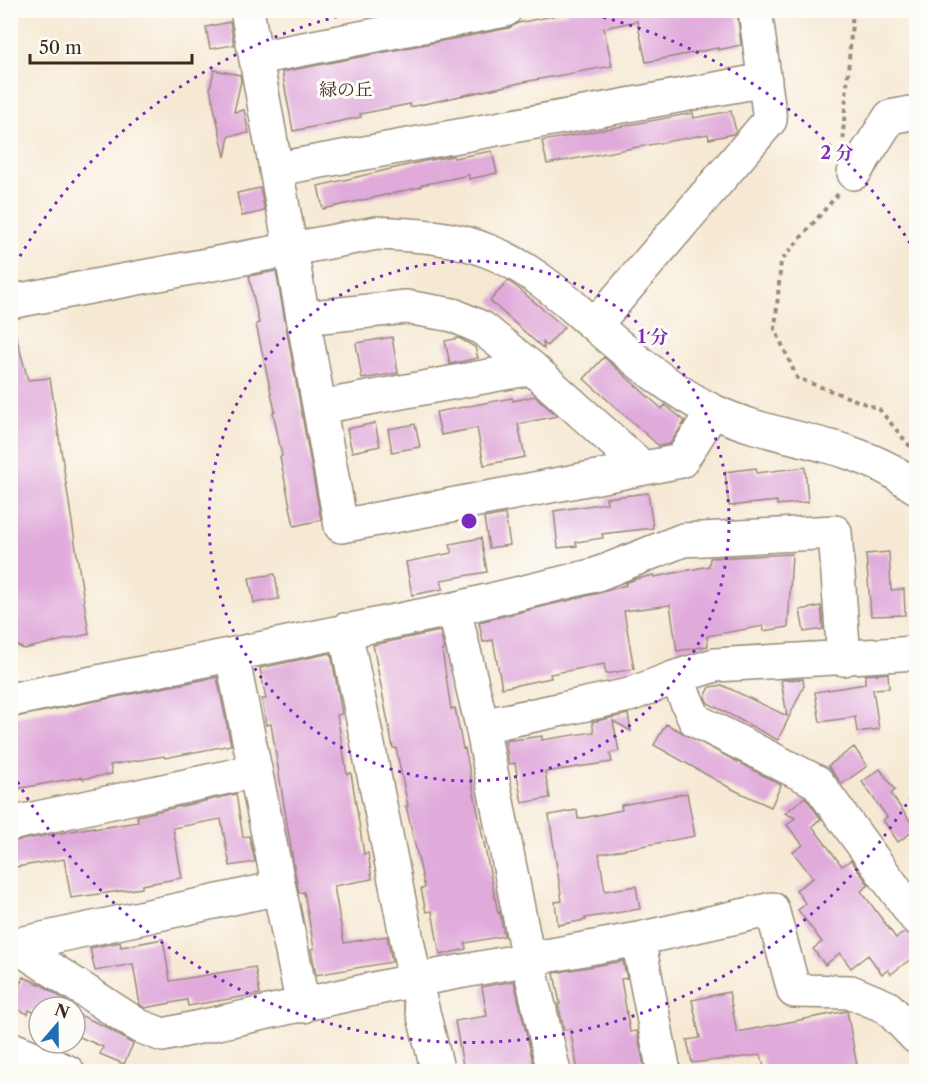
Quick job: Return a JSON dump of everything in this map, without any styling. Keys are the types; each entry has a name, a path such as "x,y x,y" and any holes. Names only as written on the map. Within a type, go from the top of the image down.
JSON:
{"street":[{"path":"247,10 341,526 681,461 713,411"},
{"path":"256,58 505,10"},
{"path":"595,325 770,120 755,10"},
{"path":"277,169 765,80"},
{"path":"854,173 890,117 916,112"},
{"path":"10,302 377,233 445,238 488,250 523,268 561,296 662,379 685,396 713,411 745,424 850,454 889,470 916,487"},
{"path":"304,318 406,307 453,315 482,328 532,368 643,468"},
{"path":"320,407 532,368"},
{"path":"10,700 453,609 594,575 683,540 836,532 844,658"},
{"path":"453,609 482,726 528,959 554,1071"},
{"path":"345,630 415,980 438,1071"},
{"path":"482,726 629,695 715,665 916,653"},
{"path":"232,656 303,1006"},
{"path":"676,677 695,720 817,782 916,918"},
{"path":"10,824 255,771"},
{"path":"13,944 279,888"},
{"path":"13,944 139,1026 163,1035 415,980 638,939 772,909 794,991 851,992 887,1007 916,1037"},
{"path":"638,939 664,1071"},
{"path":"10,1048 68,1071"}],"path":[{"path":"853,10 843,135 854,173 781,261 775,328 797,378 879,409 916,454"}],"building":[{"path":"568,10 737,10 741,45 646,62 637,21 604,28 612,66 529,81 410,107 410,104 360,114 361,117 293,131 282,72 509,28 518,23 568,13"},
{"path":"230,22 234,45 210,49 206,27"},
{"path":"214,70 240,75 241,81 234,112 244,110 249,133 229,136 225,157 210,88"},
{"path":"731,111 736,131 733,134 709,139 708,134 547,164 542,141 693,113 694,118"},
{"path":"492,151 497,173 469,179 469,175 323,209 318,186 425,161"},
{"path":"260,188 265,211 242,216 237,193"},
{"path":"276,271 321,520 294,526 249,276"},
{"path":"508,281 564,327 547,346 543,342 544,349 490,301"},
{"path":"16,336 28,380 50,378 89,634 24,649 10,642 10,337"},
{"path":"392,337 398,373 362,379 356,343"},
{"path":"459,338 475,347 478,358 450,364 445,341"},
{"path":"604,357 662,409 665,405 685,421 670,444 659,446 584,379"},
{"path":"535,396 557,416 518,424 525,457 484,465 477,428 441,435 436,412"},
{"path":"375,423 380,446 352,452 347,429"},
{"path":"415,424 420,447 392,452 388,429"},
{"path":"805,467 808,502 777,505 777,501 729,506 725,472 756,468 757,473"},
{"path":"648,493 653,528 602,534 603,538 576,542 577,546 558,548 554,511 607,503 606,498"},
{"path":"505,514 510,545 489,548 484,518"},
{"path":"481,538 487,572 441,580 443,589 412,595 406,562 452,553 450,544"},
{"path":"889,552 891,590 904,589 905,615 871,616 866,554"},
{"path":"792,554 788,627 764,631 763,626 707,636 708,646 677,651 670,605 624,611 634,669 606,674 604,664 550,674 551,678 502,688 493,640 483,642 479,622 599,593 626,585 625,583 636,579 709,566 710,558"},
{"path":"275,574 279,599 254,603 249,578"},
{"path":"821,606 823,629 804,632 800,610"},
{"path":"440,631 451,709 455,708 463,749 465,748 504,936 465,943 466,949 440,955 432,911 426,912 421,889 425,888 406,806 408,806 396,748 393,748 373,645"},
{"path":"331,653 342,714 337,715 347,774 351,773 364,854 368,853 372,879 334,886 344,943 387,936 392,962 316,975 311,949 314,948 304,892 299,893 271,724 266,725 262,699 266,699 260,668"},
{"path":"888,673 889,688 873,689 879,729 857,732 855,717 820,722 815,692 865,684 865,675"},
{"path":"217,677 231,745 165,758 164,756 110,765 112,774 10,790 10,718"},
{"path":"803,679 804,686 778,740 708,703 705,697 710,687 722,685 787,716 781,680"},
{"path":"628,714 631,731 613,721 619,751 610,753 612,762 545,772 550,798 522,803 515,763 509,764 505,741 542,736 542,740 594,732 592,722"},
{"path":"666,724 781,785 771,807 732,789 654,745"},
{"path":"854,747 867,766 842,784 828,766"},
{"path":"880,769 895,790 891,794 916,829 898,842 883,820 887,817 862,782"},
{"path":"687,793 695,836 599,854 605,891 636,886 640,909 558,925 555,902 562,901 549,815 577,810 578,819 622,810 621,805"},
{"path":"236,794 243,837 249,836 255,862 230,866 221,819 173,828 182,878 142,885 142,888 71,898 64,859 10,868 10,842 94,827 94,829 138,822 137,816"},
{"path":"805,797 821,819 812,826 842,866 851,860 869,885 861,891 896,938 905,932 916,939 916,955 891,974 888,970 882,974 868,955 851,968 840,953 825,965 813,949 822,942 798,910 806,904 796,890 813,878 793,852 803,845 787,825 795,818 785,813"},
{"path":"163,939 170,981 255,967 260,994 188,1006 187,1000 145,1008 140,1005 133,964 95,971 90,948 120,942 121,947"},
{"path":"623,961 627,978 621,979 630,1032 637,1031 645,1071 578,1071 570,1029 564,1030 554,973"},
{"path":"23,977 42,985 57,995 27,995 27,1014 11,1006"},
{"path":"514,981 535,1071 464,1071 455,1021 487,1016 482,987"},
{"path":"729,992 737,1032 847,1011 858,1071 765,1071 761,1055 692,1063 687,1040 700,1038 692,1000"},
{"path":"87,1018 133,1044 124,1064 100,1054 103,1047 87,1040"}],"district":[{"name":"緑の丘","path":"346,90"}]}
